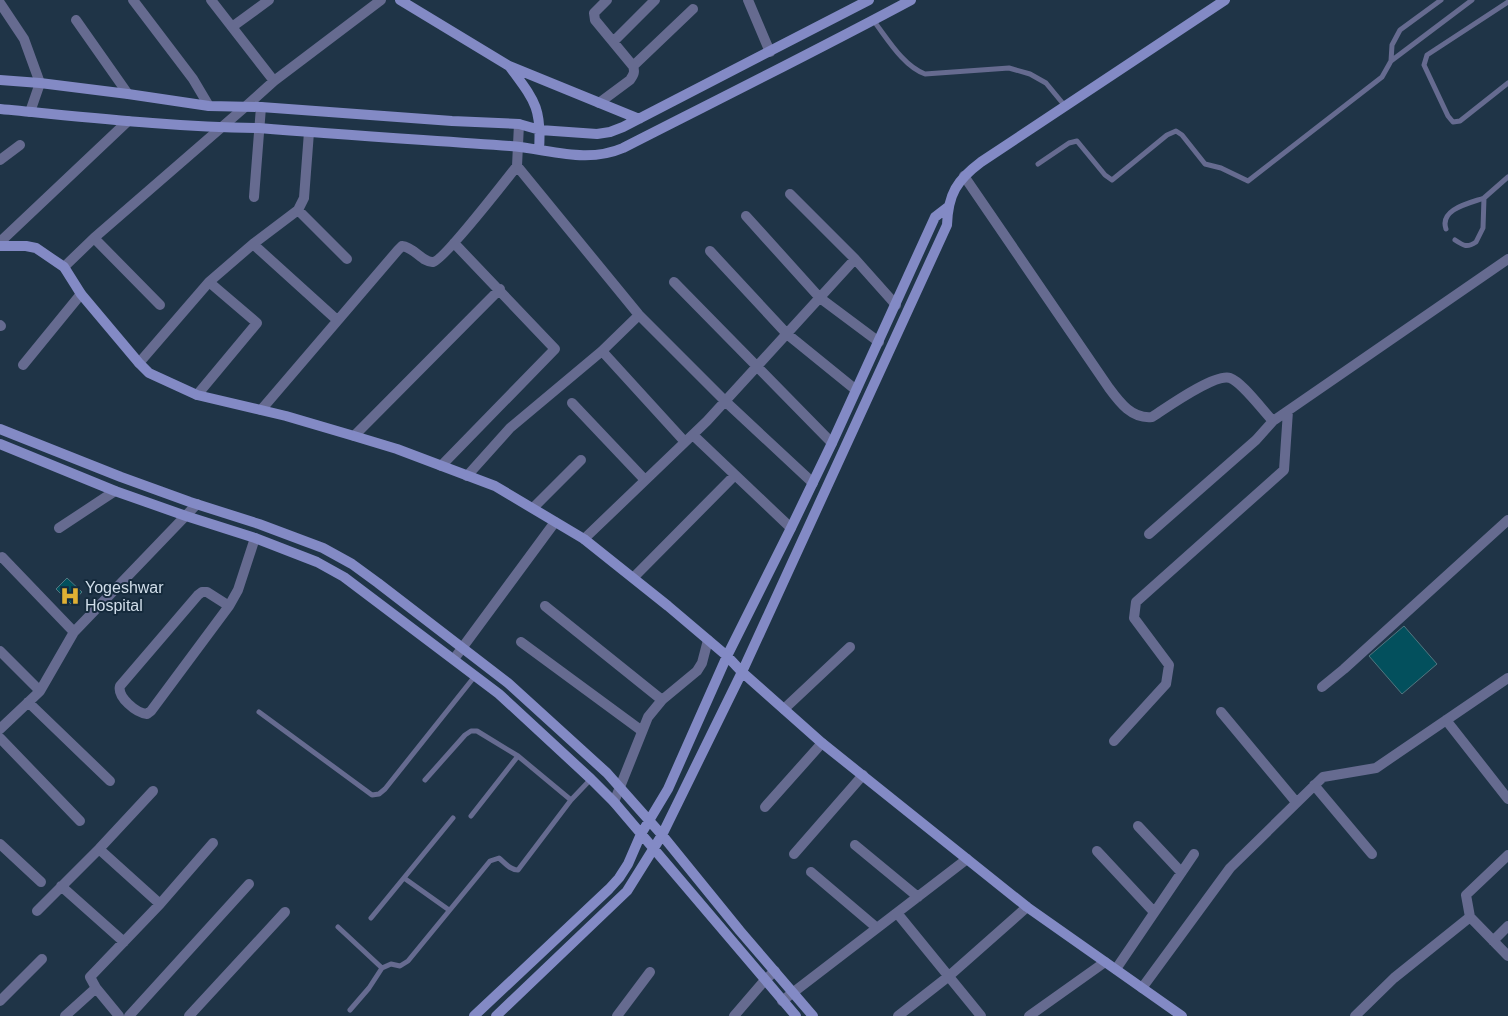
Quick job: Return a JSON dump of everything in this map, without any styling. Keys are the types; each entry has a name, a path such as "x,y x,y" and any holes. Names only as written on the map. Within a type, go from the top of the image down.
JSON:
{"street":[{"path":"6,0 0,3 24,39 40,83 30,112"},
{"path":"133,0 193,80 209,106"},
{"path":"211,0 274,81"},
{"path":"232,27 269,0"},
{"path":"64,267 94,238 274,81 381,0"},
{"path":"400,0 509,66 639,119"},
{"path":"599,103 634,75 633,66 596,22 594,13 607,0"},
{"path":"613,42 655,0"},
{"path":"748,0 770,52"},
{"path":"0,80 40,83 209,106 519,124 540,130 597,134 610,132 639,119 869,0"},
{"path":"0,109 222,128 259,128 518,147 585,156 604,155 615,152 911,0"},
{"path":"496,1016 628,891 662,835 742,672 947,225 948,207 957,185 964,176 982,162 1225,0"},
{"path":"633,66 693,9"},
{"path":"76,20 128,94"},
{"path":"509,66 535,104 540,130 539,150"},
{"path":"254,197 260,108"},
{"path":"0,242 128,121"},
{"path":"261,410 393,254 402,246 410,248 431,262 440,258 454,243 517,166 519,124"},
{"path":"139,363 209,282 252,244 298,210 304,198 309,132"},
{"path":"0,160 20,145"},
{"path":"517,166 639,315 812,483"},
{"path":"964,176 1109,388 1131,412 1142,418 1152,417 1210,381 1224,377 1230,378 1240,385 1273,421"},
{"path":"790,194 856,259 896,304"},
{"path":"474,1016 609,889 628,864 641,834 668,789 727,656 832,443 935,217 948,207"},
{"path":"298,210 347,260"},
{"path":"746,216 820,298 879,342"},
{"path":"94,238 160,305"},
{"path":"441,466 556,349 454,243"},
{"path":"252,244 337,320"},
{"path":"0,246 36,248 64,267 81,294 148,373 197,395 286,416 397,449 495,486 584,539 727,656 742,672 822,743 968,860 1027,907 1182,1016"},
{"path":"710,251 787,334 856,390"},
{"path":"584,539 693,435 856,259"},
{"path":"1149,534 1256,440 1273,421 1508,259"},
{"path":"197,395 258,323 209,282"},
{"path":"674,282 832,443"},
{"path":"354,436 500,289"},
{"path":"23,365 81,294"},
{"path":"467,476 510,428 602,351 639,315"},
{"path":"602,351 685,442"},
{"path":"572,403 646,480"},
{"path":"1114,741 1166,684 1169,665 1134,618 1136,602 1284,470 1288,411"},
{"path":"0,428 97,467 323,548 352,564 508,683 607,773 662,835 774,972 813,1016"},
{"path":"693,435 791,528"},
{"path":"0,444 116,491 255,538 317,562 344,577 499,694 592,779 614,802 796,1016"},
{"path":"533,508 581,460"},
{"path":"634,578 735,475"},
{"path":"59,528 116,491"},
{"path":"0,729 40,691 74,632 197,504"},
{"path":"1322,687 1508,520"},
{"path":"454,659 555,522"},
{"path":"229,606 207,592 202,592 198,595 120,686 120,696 137,712 147,714 229,606 238,590 255,538"},
{"path":"0,558 2,557 74,632"},
{"path":"545,606 662,700"},
{"path":"614,802 648,717 662,700 697,671 702,663 708,640"},
{"path":"521,642 642,731"},
{"path":"784,709 850,647"},
{"path":"0,651 40,691"},
{"path":"1142,988 1230,868 1323,776 1376,768 1508,678"},
{"path":"28,702 110,781"},
{"path":"1221,712 1296,802"},
{"path":"1446,720 1508,799"},
{"path":"0,738 80,821"},
{"path":"765,807 822,743"},
{"path":"794,854 862,775"},
{"path":"1314,785 1372,854"},
{"path":"37,911 153,791"},
{"path":"1138,826 1181,872"},
{"path":"119,1016 96,988 90,977 160,904 213,843"},
{"path":"0,844 41,882"},
{"path":"855,846 918,897"},
{"path":"99,849 160,904"},
{"path":"1097,851 1154,912"},
{"path":"1116,969 1194,854"},
{"path":"1508,855 1466,895 1470,917 1508,956"},
{"path":"782,1000 968,860"},
{"path":"811,872 878,928"},
{"path":"129,1016 249,884"},
{"path":"61,886 124,942"},
{"path":"898,1016 949,976 1027,907"},
{"path":"188,1016 285,912"},
{"path":"897,913 981,1016"},
{"path":"1355,1016 1394,978 1470,917"},
{"path":"1493,941 1508,926"},
{"path":"0,1001 42,958"},
{"path":"1029,1016 1105,962"},
{"path":"617,1016 650,972"},
{"path":"734,1016 774,972"},
{"path":"65,1016 96,988"}],"lane":[{"path":"1391,61 1392,46 1400,30 1441,0"},
{"path":"1038,164 1069,142 1077,141 1105,175 1112,180 1167,135 1176,131 1182,135 1205,164 1221,168 1248,181 1382,77 1391,61 1472,0"},
{"path":"1508,2 1427,55 1424,65 1448,116 1453,122 1460,121 1508,83"},
{"path":"873,20 908,64 915,70 925,74 1009,68 1030,74 1046,83 1065,106"},
{"path":"1446,229 1445,219 1451,211 1484,198 1508,177"},
{"path":"1456,240 1463,246 1468,246 1479,239 1483,228 1484,198"},
{"path":"259,712 372,794 379,794 475,676"},
{"path":"426,780 465,735 471,731 477,731 518,756 571,800"},
{"path":"471,816 518,756"},
{"path":"350,1010 369,988 382,968 391,964 400,966 408,961 490,861 499,858 510,868 518,870 571,800 592,779"},
{"path":"371,918 453,818"},
{"path":"404,878 449,910"},
{"path":"338,928 382,968"}],"building":[{"path":"67,578 82,592 71,604 56,589"},
{"path":"1404,626 1437,664 1402,694 1369,656"}],"place":[{"name":"Yogeshwar Hospital","path":"70,596"}]}
